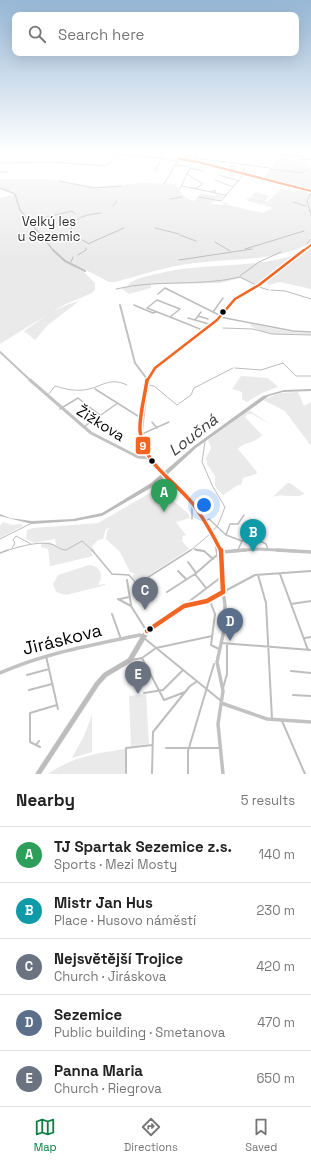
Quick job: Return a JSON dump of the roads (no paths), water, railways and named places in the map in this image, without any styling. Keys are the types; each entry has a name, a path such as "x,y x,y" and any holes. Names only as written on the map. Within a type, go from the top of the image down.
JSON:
{"main road":[{"path":"38,774 100,679 130,660 147,631 186,605 209,600 223,592 220,553 206,521 192,503 149,458 140,434 147,379 155,368 221,316 235,298 259,285 311,245"}],"street":[{"path":"0,188 15,194 20,210 59,257 85,271"},
{"path":"191,188 226,195"},
{"path":"200,197 220,201 232,188"},
{"path":"299,188 311,191"},
{"path":"158,294 166,288 221,316 293,331 311,332"},
{"path":"213,312 223,298"},
{"path":"170,318 180,309 157,300 147,308 170,318 200,329"},
{"path":"120,305 135,364 147,379"},
{"path":"134,305 153,313 156,312"},
{"path":"195,320 201,312"},
{"path":"198,316 208,319"},
{"path":"188,318 211,325"},
{"name":"Žižkova","path":"0,352 60,409 91,433 138,457 149,458"},
{"path":"95,389 141,418"},
{"path":"60,409 78,398 100,415"},
{"path":"84,427 118,403"},
{"path":"152,422 157,428"},
{"path":"140,434 170,422"},
{"path":"161,471 165,467"},
{"path":"157,501 158,494 169,479"},
{"path":"192,503 192,519"},
{"path":"226,535 230,524 238,524 244,515"},
{"path":"206,521 209,520 226,535 242,541 249,540 252,537 258,539 266,544 269,550"},
{"path":"238,550 242,541"},
{"path":"194,549 198,552 204,551 213,559"},
{"path":"167,592 186,578 196,573 220,553 238,550 311,552"},
{"path":"188,562 206,588"},
{"path":"223,688 218,665 219,649 224,628 225,605 223,592 250,576 311,571"},
{"path":"178,572 186,578"},
{"path":"221,643 309,650 280,574"},
{"path":"258,575 266,602 272,720"},
{"path":"186,605 206,588 222,578"},
{"path":"126,580 132,607 147,631"},
{"path":"130,597 119,599 132,607"},
{"path":"209,600 214,614 211,645 219,649"},
{"path":"292,604 311,601"},
{"name":"Jiráskova","path":"112,614 121,639"},
{"name":"Jiráskova","path":"0,672 46,656 140,635 143,637"},
{"path":"130,660 142,658 156,648 212,636"},
{"path":"143,637 182,671 222,702 272,720 311,722"},
{"path":"305,638 311,637"},
{"path":"223,774 218,724 223,688 227,674 227,644"},
{"path":"46,656 58,709"},
{"path":"142,658 164,700 185,692"},
{"path":"188,774 189,748 214,664"},
{"path":"27,675 49,669"},
{"path":"144,693 160,691 182,671"},
{"path":"291,671 311,673"},
{"path":"152,774 152,735 154,730 185,692 196,682"},
{"path":"29,690 53,683"},
{"path":"293,695 311,696"},
{"path":"40,747 30,742 30,713 57,705"},
{"path":"282,720 305,774"},
{"path":"36,745 39,741"},
{"path":"126,773 126,748 152,745"},
{"path":"166,748 220,748"}],"waterway":[{"path":"311,193 307,201 311,215"},
{"path":"170,199 182,197"},
{"path":"113,206 117,201"},
{"path":"293,202 306,206"},
{"path":"34,220 72,211 75,214"},
{"path":"90,244 70,234 71,228 77,220 85,216 101,213"},
{"path":"90,243 124,228"},
{"path":"155,228 179,234"},
{"path":"245,249 304,231"},
{"path":"180,235 196,241"},
{"path":"307,244 311,239"},
{"path":"215,242 230,251"},
{"path":"78,255 86,250 86,248"},
{"path":"179,260 252,249"},
{"path":"240,276 259,262 281,252"},
{"path":"71,262 73,257"},
{"path":"116,289 147,284 209,282 240,277 256,285"},
{"path":"259,287 269,290"},
{"path":"271,290 285,291 311,299"},
{"path":"223,328 253,329 272,334 311,335"},
{"path":"235,368 261,370 283,363 296,376 311,376"},
{"path":"148,385 154,386 177,405 191,395 194,388 233,368"},
{"path":"48,395 55,386 69,390 84,390 110,382 127,385"},
{"name":"Loučná","path":"205,442 202,462 213,487 225,507 218,525 212,532"},
{"path":"0,539 32,523"},
{"path":"190,551 210,534"},
{"path":"12,548 15,543 13,540 16,536 31,544"},
{"path":"6,551 40,543 51,544 66,550 82,541 92,550"},
{"path":"92,550 112,574 129,575 135,582 139,583 191,550"},
{"path":"0,553 6,551"}],"place":[{"name":"TJ Spartak Sezemice z.s.","path":"164,512"},
{"name":"Mistr Jan Hus","path":"253,552"},
{"name":"Nejsvětější Trojice","path":"145,610"},
{"name":"Sezemice","path":"230,641"},
{"name":"Panna Maria","path":"138,694"}],"park label":[{"name":"Velký les u Sezemic","path":"49,228"}]}
